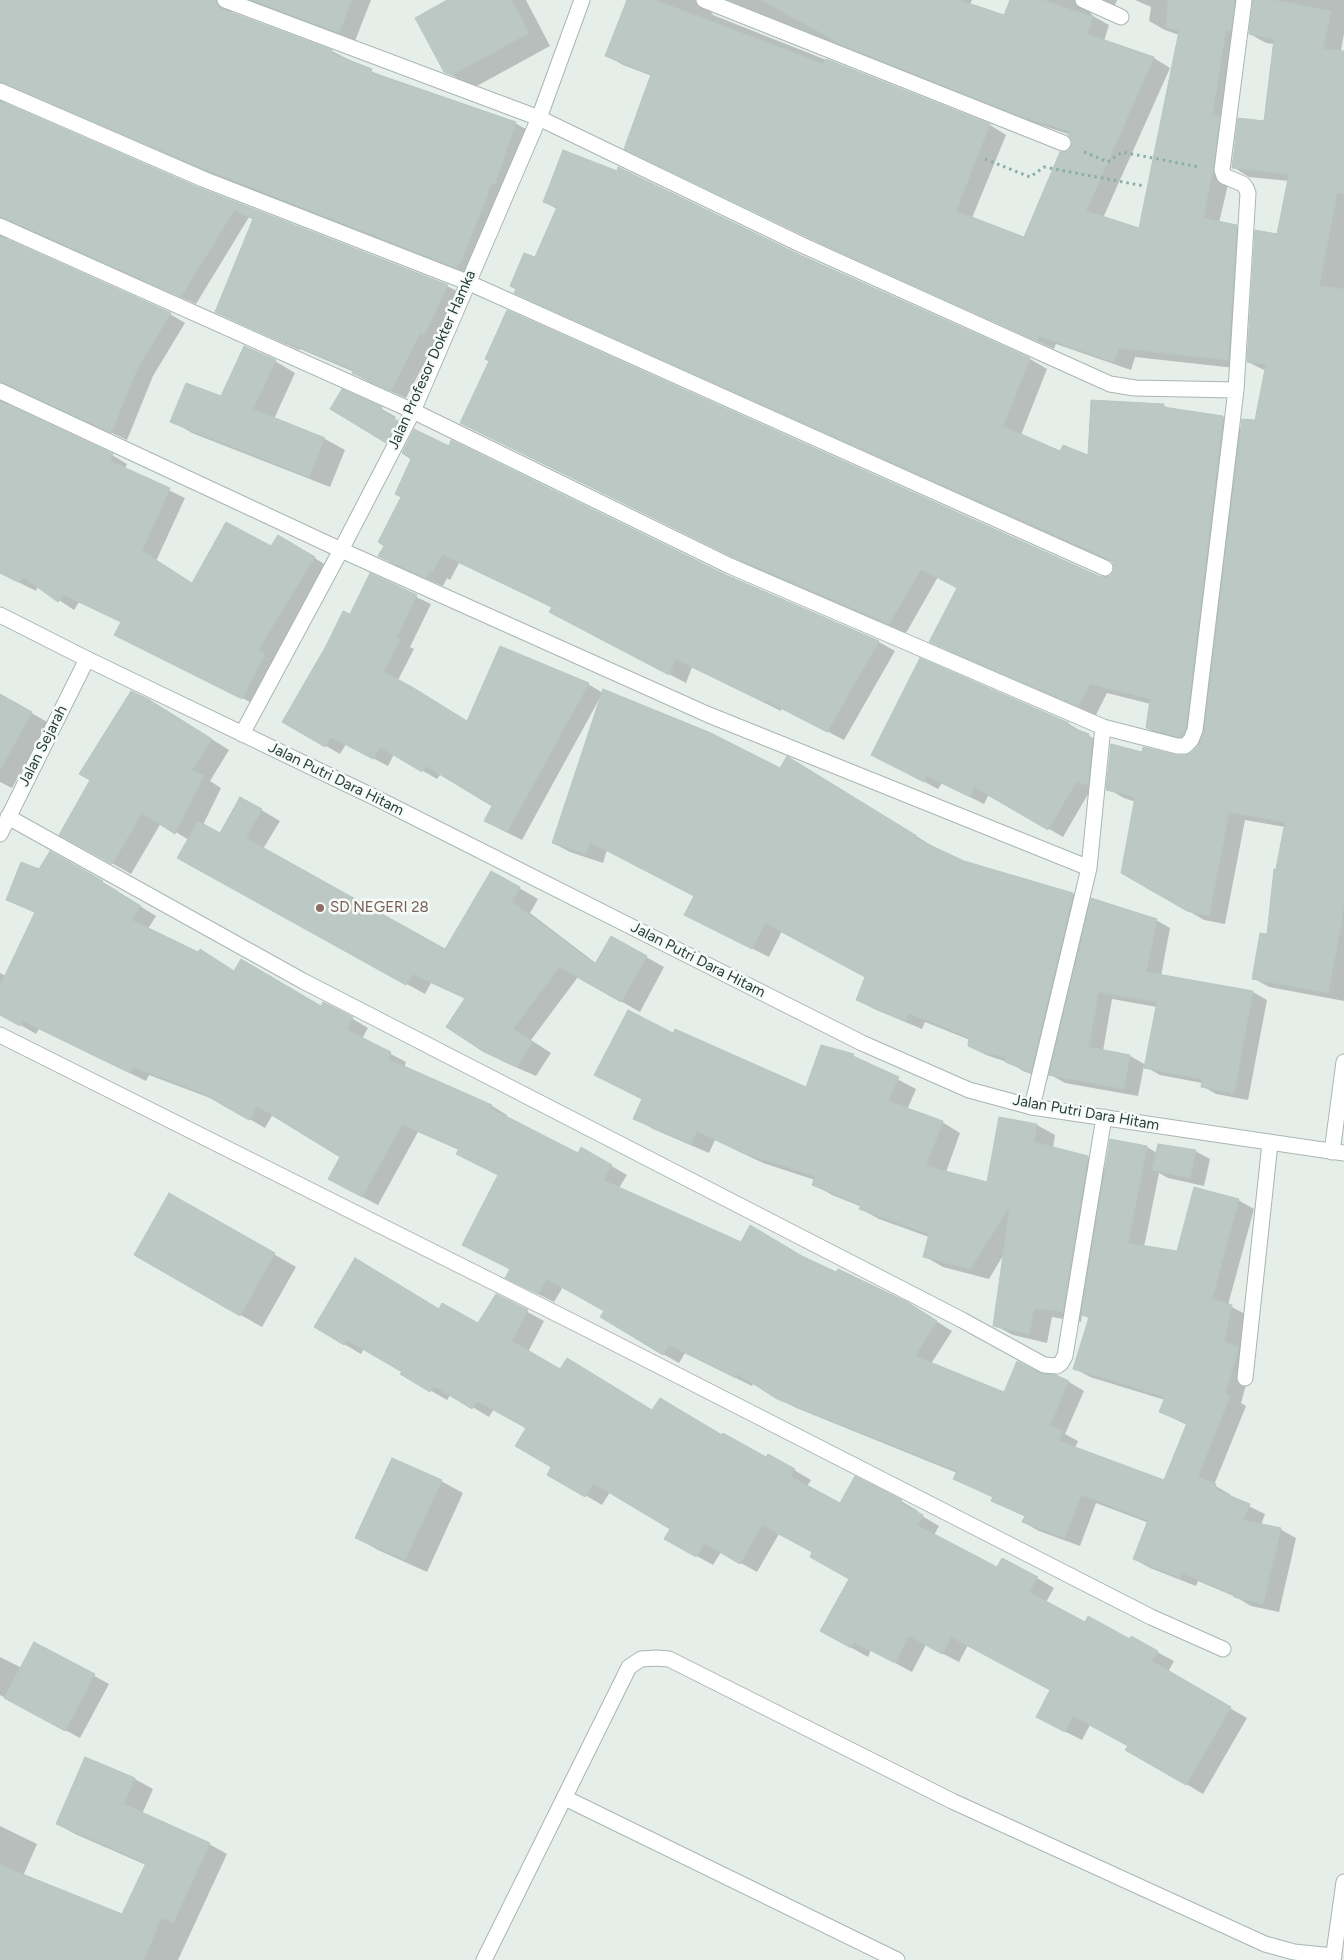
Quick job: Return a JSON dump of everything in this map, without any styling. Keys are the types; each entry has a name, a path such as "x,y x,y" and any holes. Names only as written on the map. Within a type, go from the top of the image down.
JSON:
{"street":[{"path":"225,0 539,118 802,245 1110,384 1135,388 1236,390"},
{"name":"Jalan Profesor Dokter Hamka","path":"242,734 342,550 413,411 539,118 581,0"},
{"path":"704,0 1063,144"},
{"path":"1082,0 1121,17"},
{"path":"0,226 413,411 730,566 1103,727 1177,746 1185,746 1191,740 1195,730 1236,390 1248,193 1243,184 1226,178 1222,170 1244,0"},
{"path":"0,91 203,179 467,282 1105,568"},
{"path":"0,391 342,550 709,715 1090,868"},
{"name":"Jalan Putri Dara Hitam","path":"0,615 87,659 378,798 862,1043 969,1090 1032,1107 1338,1152"},
{"name":"Jalan Sejarah","path":"0,834 87,659"},
{"path":"1032,1107 1090,868 1103,727"},
{"path":"8,817 303,981 944,1310 1044,1365 1057,1366 1065,1356 1104,1117"},
{"path":"0,1035 570,1321 1150,1617 1223,1649"},
{"path":"1338,1152 1344,1062"},
{"path":"1245,1378 1270,1143"},
{"path":"484,1960 629,1667 641,1659 669,1659 952,1801 1265,1944 1294,1952 1334,1958 1344,1882"},
{"path":"565,1798 897,1960"}],"path":[{"path":"1063,144 1108,162 1122,152 1222,170"},
{"path":"985,159 1030,177 1044,168 1144,186"}],"building":[{"path":"0,0 216,0 218,6 222,9 332,50 331,53 372,69 371,72 516,122 495,184 492,183 460,264 458,263 456,268 207,170 0,82"},
{"path":"252,0 352,0 339,33"},
{"path":"447,0 512,0 529,33 452,75 444,72 415,18"},
{"path":"627,0 655,0 823,64 826,59 990,124 956,211 1024,237 1060,152 1068,151 1071,147 1072,141 1068,135 1069,131 1017,115 834,42 834,40 761,0 959,0 1004,15 1010,0 1043,0 1093,17 1087,34 1154,57 1086,211 1139,228 1179,31 1166,27 1168,0 1235,0 1231,31 1226,30 1212,115 1220,116 1213,170 1203,218 1237,225 1228,360 1119,348 1114,362 1039,336 1037,341 806,236 624,149 651,74 605,56"},
{"path":"1253,0 1273,0 1331,11 1323,49 1344,51 1344,194 1337,193 1319,286 1344,289 1344,901 1328,993 1252,979 1260,933 1267,934 1274,869 1276,869 1285,822 1229,812 1209,916 1187,911 1121,873 1135,797 1106,790 1111,744 1142,752 1143,747 1175,755 1185,755 1191,753 1198,746 1204,731 1242,419 1255,420 1266,364 1247,362 1255,230 1277,234 1289,174 1232,168 1238,118 1264,121 1274,39 1249,34"},
{"path":"0,101 200,188 448,285 424,335 420,333 391,391 352,373 354,370 284,341 284,343 215,312 253,219 234,210 181,297 0,217"},
{"path":"563,150 617,171 618,167 798,254 1030,358 1003,426 1060,451 1063,445 1088,455 1091,400 1164,404 1163,407 1223,416 1186,728 1183,735 1178,737 1146,728 1150,699 1090,684 1078,706 929,642 957,588 921,569 889,624 734,557 460,423 489,361 485,359 507,310 1101,577 1110,576 1114,571 1113,563 1109,559 514,293 516,289 510,286 524,253 535,257 557,207 543,202"},
{"path":"0,236 171,313 138,367 111,433 0,382"},
{"path":"244,346 276,360 253,409 325,438 309,477 170,422 186,383 221,396"},
{"path":"342,389 382,407 381,410 398,421 386,443 330,409"},
{"path":"0,401 113,454 110,461 170,488 142,551 192,583 226,522 271,546 278,535 315,557 258,650 265,654 242,699 114,635 121,622 64,595 58,602 23,577 20,583 0,573"},
{"path":"414,429 449,446 451,440 726,575 879,641 827,732 765,700 764,702 675,659 669,675 549,612 552,607 442,554 433,572 430,570 426,578 378,556 384,546 378,542 401,497 395,494 411,459 402,453"},
{"path":"370,573 417,595 396,638 400,640 384,672 467,721 500,646 589,683 507,832 484,821 492,806 426,766 422,772 380,747 373,759 331,737 325,747 282,722 326,646 343,611 350,614"},
{"path":"920,658 1069,723 1068,726 1089,734 1088,738 1092,739 1088,785 1076,782 1048,830 974,787 970,797 927,776 924,782 871,755"},
{"path":"603,689 711,733 780,768 787,756 917,836 915,838 964,861 1073,893 1031,1072 1005,1062 1006,1057 981,1052 968,1046 969,1037 908,1013 905,1021 856,1000 865,977 765,923 752,949 684,915 694,896 590,842 586,854 552,843"},
{"path":"131,691 148,699 212,739 192,770 204,776 175,834 142,813 112,864 59,835 90,780 79,774"},
{"path":"0,694 32,712 0,770"},
{"path":"240,797 262,809 246,838 445,949 491,871 520,887 512,902 595,964 611,936 647,956 621,1002 559,967 513,1029 533,1042 517,1067 484,1052 446,1027 465,998 413,974 406,985 177,858 198,821 220,833"},
{"path":"50,851 103,881 141,906 132,920 198,952 200,949 234,971 241,959 321,1006 323,1002 353,1017 347,1030 391,1052 388,1059 492,1105 490,1108 578,1153 581,1147 612,1165 603,1180 741,1242 750,1225 802,1256 836,1272 838,1269 907,1302 937,1321 915,1356 1004,1392 1017,1361 1040,1373 1056,1375 1069,1381 1050,1425 1063,1431 1059,1441 1164,1480 1187,1423 1159,1412 1165,1397 1073,1369 1089,1317 1081,1315 1110,1139 1147,1146 1128,1243 1177,1251 1194,1187 1239,1199 1212,1299 1232,1305 1224,1342 1239,1347 1225,1394 1230,1396 1198,1477 1216,1484 1214,1489 1250,1504 1243,1520 1281,1528 1263,1604 1234,1597 1235,1595 1182,1573 1180,1578 1133,1559 1148,1520 1081,1495 1065,1538 1022,1522 1025,1516 991,1501 993,1497 953,1479 957,1471 777,1399 738,1374 736,1378 669,1345 663,1355 600,1317 604,1311 547,1279 538,1294 505,1278 510,1269 462,1245 498,1175 456,1154 459,1149 402,1124 362,1197 328,1179 340,1157 257,1106 249,1120 200,1092 133,1067 130,1073 23,1021 20,1026 0,1015 0,986 35,912 6,900 21,862 39,869"},
{"path":"1091,898 1157,919 1146,972 1253,991 1234,1093 1201,1087 1202,1079 1144,1068 1157,1002 1098,992 1089,1047 1130,1055 1124,1089 1049,1075"},
{"path":"628,1010 673,1033 675,1029 806,1087 821,1045 854,1054 853,1056 899,1077 888,1101 943,1121 926,1166 987,1182 999,1117 1037,1124 1034,1142 1088,1156 1063,1312 1034,1308 1029,1334 993,1326 1010,1206 970,1269 923,1257 929,1234 859,1209 861,1205 812,1185 815,1176 743,1153 697,1131 691,1144 633,1119 642,1099 594,1075"},
{"path":"1158,1144 1196,1150 1190,1178 1152,1170"},
{"path":"169,1193 275,1253 240,1316 134,1255"},
{"path":"355,1258 439,1309 442,1303 478,1323 496,1294 528,1310 512,1341 560,1369 567,1358 652,1410 660,1398 722,1435 723,1433 766,1457 768,1454 795,1469 790,1476 840,1503 855,1476 902,1500 900,1503 923,1515 917,1525 997,1567 1002,1558 1038,1577 1029,1592 1085,1622 1088,1616 1130,1639 1131,1636 1158,1651 1152,1661 1231,1707 1186,1785 1125,1750 1128,1746 1073,1716 1065,1732 1036,1717 1050,1690 951,1637 942,1654 909,1636 895,1663 854,1642 851,1648 820,1631 849,1579 810,1557 812,1552 762,1525 740,1564 704,1543 696,1557 664,1539 670,1529 593,1483 585,1497 547,1475 551,1467 515,1446 526,1428 477,1401 472,1409 434,1386 430,1392 400,1374 402,1372 347,1340 344,1345 314,1327"},
{"path":"392,1458 442,1480 405,1560 355,1538"},
{"path":"34,1642 95,1674 65,1731 4,1698"},
{"path":"85,1757 135,1778 124,1804 210,1843 173,1923 161,1918 144,1960 0,1960 0,1865 122,1914 146,1863 56,1824"}],"place":[{"name":"SD NEGERI 28","path":"320,908"}]}
